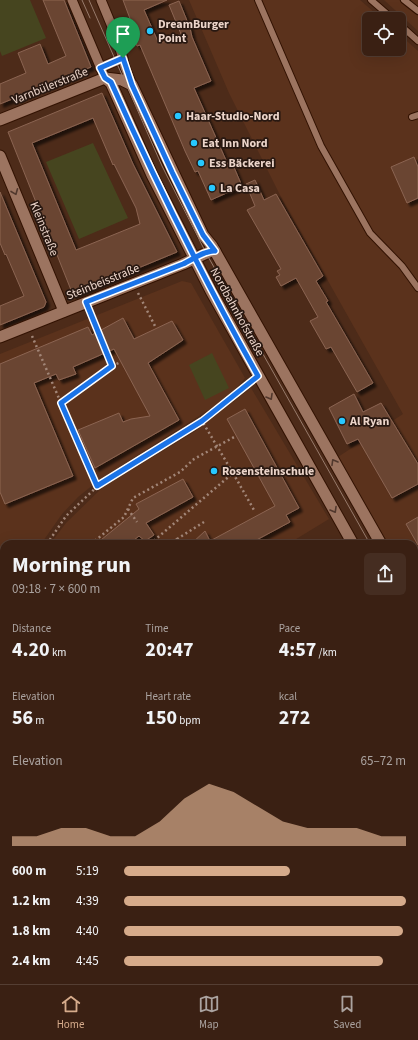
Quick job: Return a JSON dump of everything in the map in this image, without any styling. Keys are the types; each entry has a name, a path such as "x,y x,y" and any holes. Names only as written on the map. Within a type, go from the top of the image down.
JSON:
{"street":[{"name":"Nordbahnhofstraße","path":"72,0 103,73 111,82 152,175 194,259 351,540"},
{"name":"Nordbahnhofstraße","path":"101,0 118,41 132,85 203,235 215,251 379,540"},
{"path":"103,73 123,58"},
{"name":"Varnbülerstraße","path":"0,120 103,73 132,85"},
{"name":"Kleinstraße","path":"0,156 64,311"},
{"name":"Steinbeisstraße","path":"0,337 211,251 215,251"}],"lane":[{"path":"258,0 321,146 370,233 402,266 418,288"},
{"path":"372,0 385,12"},
{"path":"404,0 418,12"},
{"path":"406,30 418,41"}],"path":[{"path":"86,302 112,366"},
{"path":"144,305 156,328"},
{"path":"28,326 97,486"},
{"path":"61,403 112,366 121,362"},
{"path":"50,540 66,516 97,486 202,421 258,376"},
{"path":"202,421 254,510"},
{"path":"96,540 124,517 133,498 180,472 194,459 236,436"},
{"path":"155,540 233,473"},
{"path":"128,508 137,522"},
{"path":"177,539 204,522"}],"shaded area":[{"path":"0,0 30,0 46,38 2,56 0,51"},
{"path":"189,0 360,0 374,12 362,12 362,56 406,56 406,40 418,51 418,540 382,540 335,459 403,414 283,201 229,93"},
{"path":"384,0 418,0 418,31 406,20 406,12 397,12"},
{"path":"93,143 128,218 79,239 46,162"},
{"path":"182,281 191,283 245,378 232,393 213,407 99,480 78,497 62,514 44,540 0,540 0,354"},
{"path":"212,353 229,388 205,400 189,365"},
{"name":"Rosensteinschule","path":"251,388 329,519 295,540 53,540 66,523 103,487 194,432"}],"building":[{"path":"43,0 64,0 91,67 0,104 0,84 26,73 18,53 40,44 48,64 66,56"},
{"path":"123,0 167,0 144,10 159,44 181,34 169,5 179,1 192,37 211,81 194,88 229,167 233,165 242,186 211,200 198,171 195,172 185,151 140,45 137,46 132,34 135,32"},
{"path":"102,93 133,164 177,252 73,295 8,132","holes":["93,118 113,165 114,164 136,208 140,224 76,250 32,143"]},
{"path":"414,157 418,167 418,198 407,203 391,167"},
{"path":"255,180 264,200 276,194 323,276 316,281 328,301 326,302 373,383 357,392 331,347 326,349 310,321 318,317 296,278 281,286 276,277 280,275 277,271 281,269 247,210 255,206 246,184"},
{"path":"0,192 46,302 44,307 0,325 0,306 24,296 0,243"},
{"path":"123,318 134,339 172,321 183,340 148,363 179,420 95,468 78,430 119,413 123,422 150,416 114,349 73,367 76,374 59,380 56,374 34,383 73,476 5,504 0,492 0,364 88,327 92,335"},
{"path":"354,394 363,412 381,403 418,464 418,484 392,498 358,439 347,444 329,408"},
{"path":"245,409 299,508 286,515 290,522 256,540 212,540 275,506 227,419"},
{"path":"183,479 193,497 146,523 154,535 146,540 144,540 139,536 134,540 101,540 139,509 136,504"},
{"path":"418,517 418,540 415,540 406,524"},
{"path":"205,531 210,540 195,540"}],"tram line":[{"path":"82,0 90,18"},
{"path":"89,0 162,166 206,253 368,540"}],"place":[{"name":"DreamBurger Point","path":"150,31"},
{"name":"Haar-Studio-Nord","path":"178,116"},
{"name":"Eat Inn Nord","path":"194,143"},
{"name":"Ess Bäckerei","path":"201,163"},
{"name":"La Casa","path":"212,188"},
{"name":"Al Ryan","path":"342,421"},
{"name":"Rosensteinschule","path":"214,471"}],"route":[{"path":"123,58 100,68 105,78 111,82 152,175 194,259 258,376 202,421 97,486 61,403 112,366 86,302 183,264 194,259 211,251 215,251 203,235 172,172 132,85 123,58"}]}
